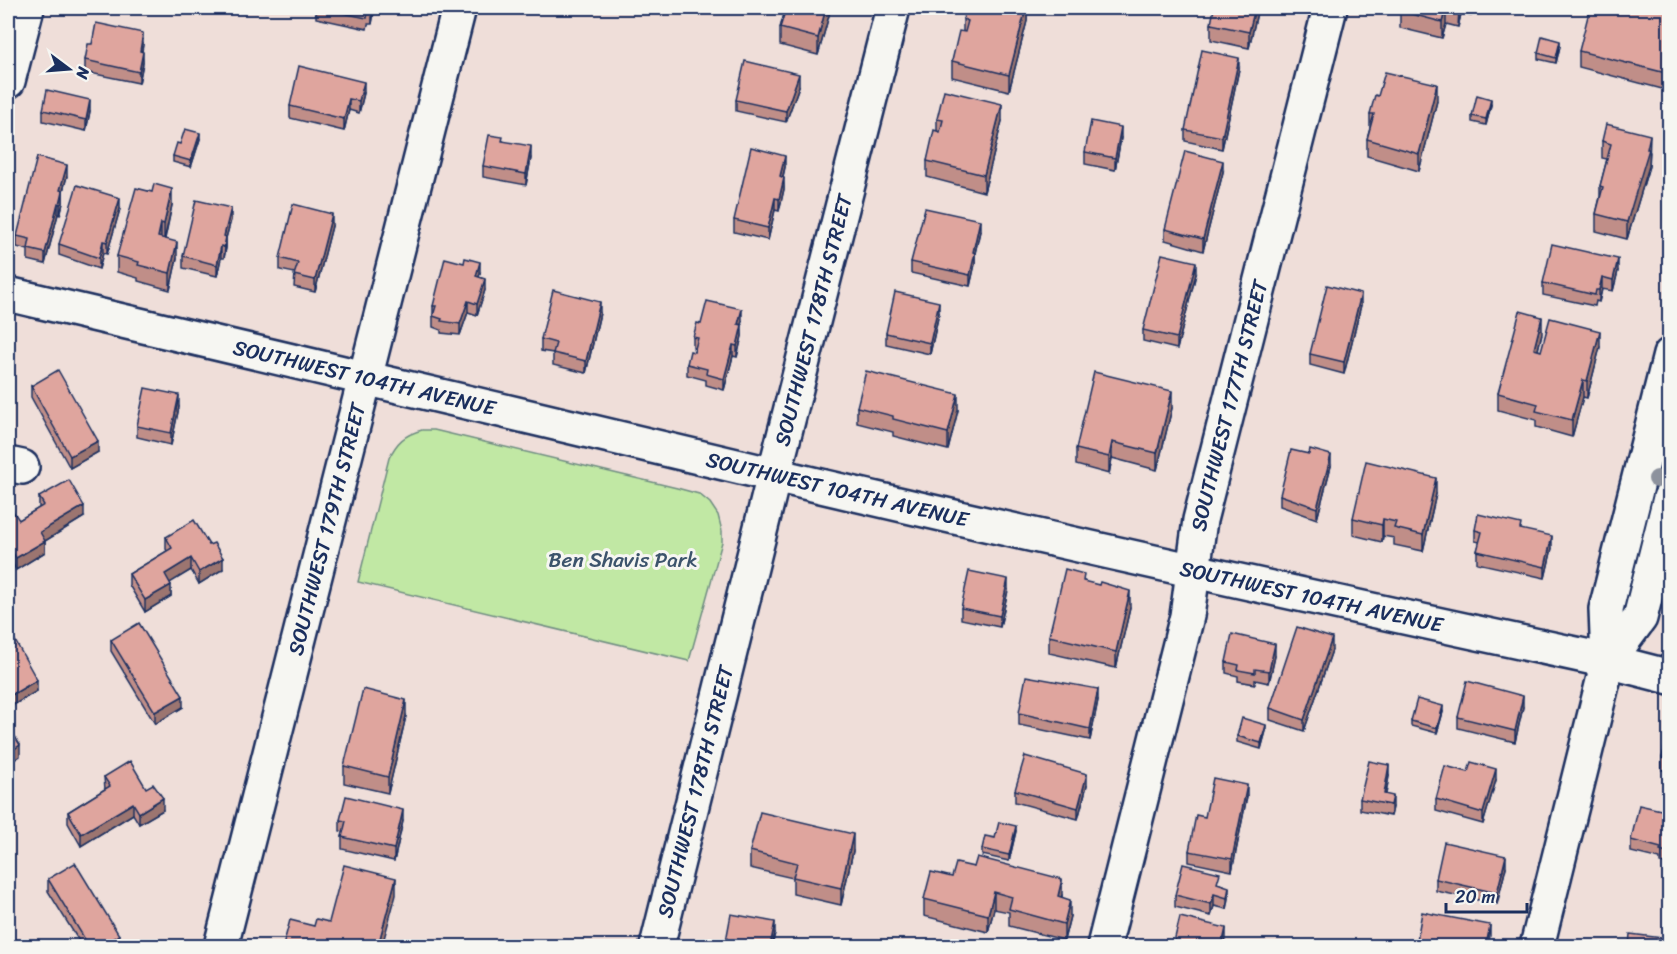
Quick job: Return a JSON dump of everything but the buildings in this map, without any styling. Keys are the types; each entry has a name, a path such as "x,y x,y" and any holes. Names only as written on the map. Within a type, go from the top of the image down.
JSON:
{"street":[{"path":"8,81 27,8"},
{"name":"SOUTHWEST 179TH STREET","path":"221,946 459,8"},
{"name":"SOUTHWEST 178TH STREET","path":"657,946 893,8"},
{"name":"SOUTHWEST 177TH STREET","path":"1104,946 1187,616 1200,520 1330,8"},
{"name":"SOUTHWEST 104TH AVENUE","path":"8,294 774,475 1670,676"},
{"path":"1537,946 1608,661 1606,609 1669,357"},
{"path":"1608,661 1640,618 1670,498"}],"green space":[{"name":"Ben Shavis Park","path":"422,430 434,430 677,488 699,494 710,503 718,515 722,542 689,661 358,582 389,458 402,440"}]}
